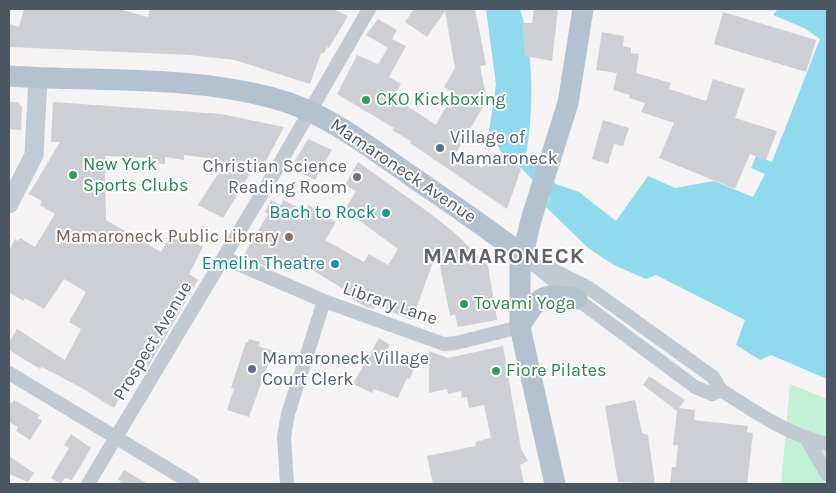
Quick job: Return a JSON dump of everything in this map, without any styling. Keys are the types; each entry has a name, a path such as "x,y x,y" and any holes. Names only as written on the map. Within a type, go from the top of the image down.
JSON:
{"main road":[{"path":"555,484 520,327 522,255 568,103 583,9"},
{"name":"Mamaroneck Avenue","path":"9,76 193,84 274,98 328,120 359,138 457,206 522,255"},
{"path":"520,327 534,303 551,295 577,299"}],"street":[{"name":"Prospect Avenue","path":"88,484 224,258 369,9"},
{"path":"9,204 34,155 38,78"},
{"path":"522,255 577,299 695,387 712,394 721,390"},
{"path":"522,255 589,288 713,378 721,390 763,417 807,440 827,444"},
{"name":"Library Lane","path":"224,258 324,301 444,344 456,343 520,327"},
{"path":"287,484 284,437 288,414 324,301"},
{"path":"9,373 193,484"},
{"path":"807,440 827,474"}],"green space":[{"path":"790,384 827,399 827,484 781,484"}],"water":[{"path":"486,9 520,9 525,26 531,81 529,138 526,155 556,184 579,192 616,221 648,176 675,188 714,181 753,197 765,174 751,168 756,156 772,162 820,39 804,28 773,15 778,9 827,9 827,379 771,355 760,360 736,345 745,320 656,275 646,279 614,265 588,248 546,207 550,197 521,168 504,157 489,131 496,85"}],"building":[{"path":"24,9 119,9 148,17 150,9 333,9 348,16 329,48 327,47 324,53 321,53 310,84 235,60 190,55 9,47 9,24 19,27"},
{"path":"414,9 475,9 486,65 480,66 487,100 456,153 482,168 488,153 503,157 521,169 507,209 410,143 411,141 392,130 394,128 337,94 357,55 378,64 388,48 366,35 378,19 397,30 392,39 406,46 389,77 401,84 394,97 436,125 453,93 444,87 455,68 445,11 427,37 405,22"},
{"path":"534,9 558,9 552,61 525,56 522,23 532,23"},
{"path":"723,12 816,40 806,72 714,44"},
{"path":"602,32 624,36 623,46 631,48 631,53 639,54 636,73 671,83 669,89 706,101 713,79 745,89 735,118 777,131 766,160 750,154 735,189 659,158 674,123 641,112 645,103 629,98 630,95 613,90 617,73 596,70"},
{"path":"9,102 18,102 22,107 21,130 9,129"},
{"path":"53,102 221,114 284,127 259,174 251,172 223,218 198,205 223,166 216,164 216,159 184,155 184,160 165,157 165,164 151,163 152,158 105,156 106,220 161,252 173,230 203,247 189,274 198,280 148,367 139,362 114,408 80,387 42,367 40,369 9,350 9,342 17,329 65,360 81,329 69,322 86,292 64,279 44,309 25,298 23,301 9,292 9,250 15,239 18,241 20,238 35,247 55,214 40,205 42,201 29,194 60,142 51,142"},
{"path":"603,120 629,128 623,146 614,144 608,164 592,159"},
{"path":"308,139 332,150 315,180 291,167"},
{"path":"358,162 431,214 457,235 488,266 497,320 458,327 455,314 450,316 437,251 412,320 375,306 373,309 364,306 343,294 345,290 309,268 307,271 298,265 294,271 271,258 266,267 244,255 255,231 257,233 268,214 265,212 271,200 281,205 283,200 299,208 302,206 306,209 309,205 336,222 325,240 364,262 369,254 388,265 398,249 345,210 356,191 345,185"},
{"path":"379,338 390,345 387,351 416,363 410,379 407,378 398,398 374,389 372,393 353,384"},
{"name":"Mamaroneck Village Court Clerk","path":"249,339 260,342 258,346 273,351 249,417 227,410 234,389 231,388 246,342 248,343"},
{"path":"503,346 521,449 528,461 520,465 524,484 433,484 427,456 476,446 475,442 491,438 484,405 469,408 467,397 462,398 461,391 448,394 447,389 429,393 429,351 448,358"},
{"path":"649,376 685,400 679,408 695,410 694,420 748,426 747,432 753,433 747,484 670,484 672,467 676,467 678,445 673,445 677,411 643,385"},
{"path":"14,400 40,415 38,418 42,421 30,440 16,431 18,427 9,422 9,401 12,403"},
{"path":"635,400 642,433 648,435 655,484 618,482 605,406"},
{"path":"71,434 91,448 72,480 65,478 61,484 51,478 69,448 64,445"},
{"path":"9,456 34,473 28,482 9,474"},
{"path":"124,470 148,484 119,484 121,481 118,480"}],"place":[{"name":"CKO Kickboxing","path":"366,100"},
{"name":"Village of Mamaroneck","path":"440,148"},
{"name":"New York Sports Clubs","path":"73,175"},
{"name":"Christian Science Reading Room","path":"357,177"},
{"name":"Bach to Rock","path":"386,213"},
{"name":"Mamaroneck Public Library","path":"289,237"},
{"name":"Emelin Theatre","path":"335,264"},
{"name":"Tovami Yoga","path":"464,304"},
{"name":"Mamaroneck Village Court Clerk","path":"252,369"},
{"name":"Fiore Pilates","path":"496,371"}],"district":[{"name":"MAMARONECK","path":"504,257"}]}
